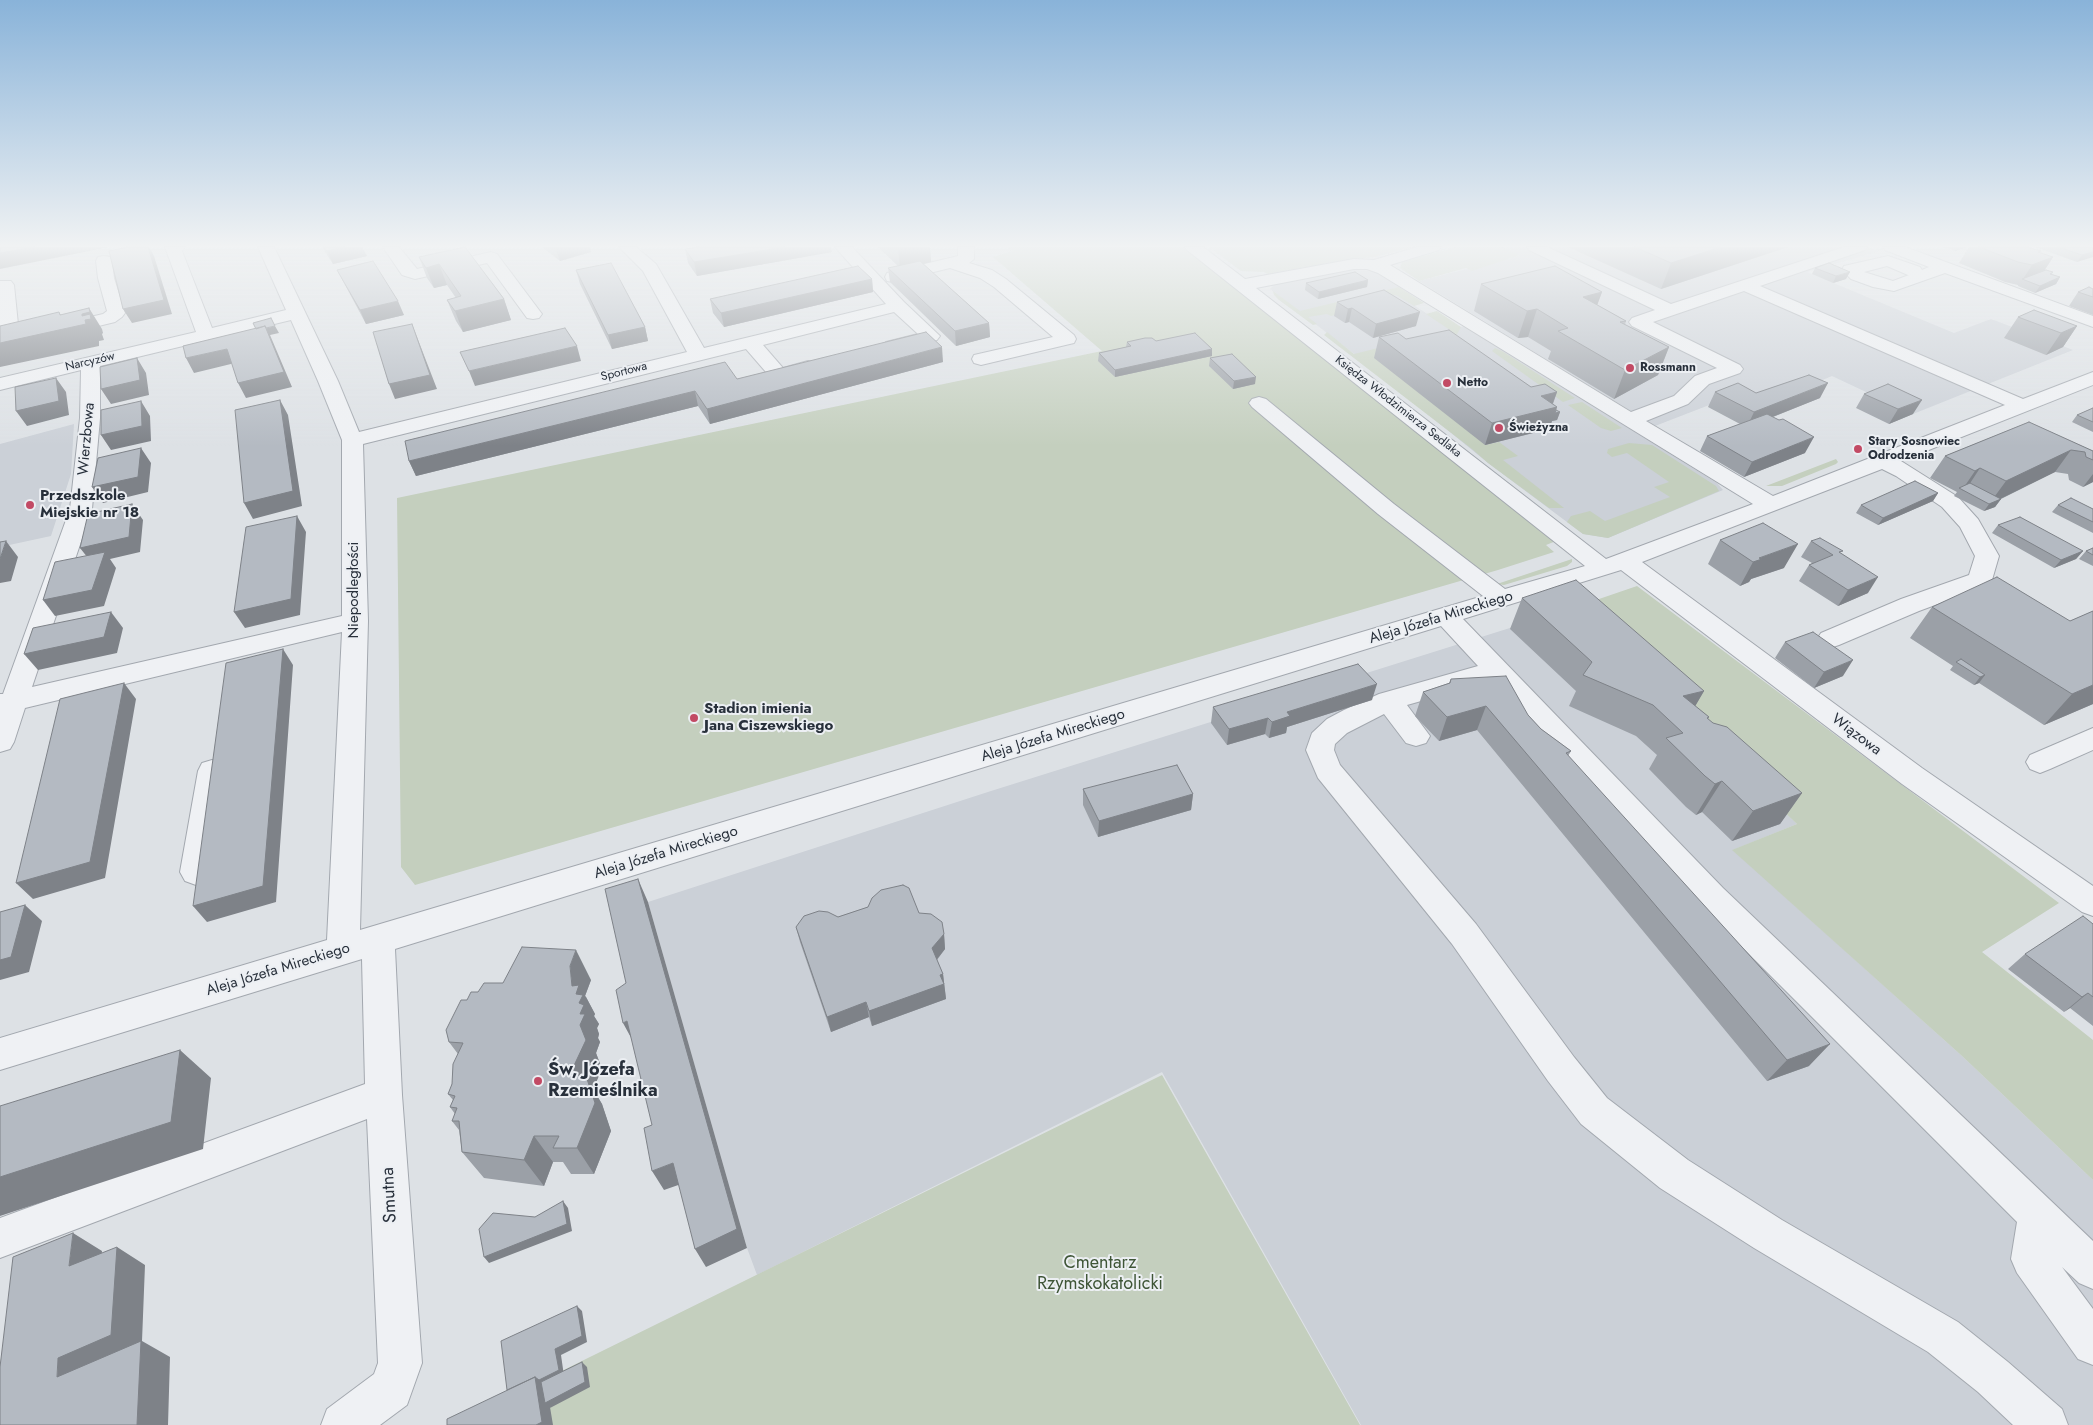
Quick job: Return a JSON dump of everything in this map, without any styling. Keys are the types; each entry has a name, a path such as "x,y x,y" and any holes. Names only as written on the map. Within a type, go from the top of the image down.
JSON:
{"street":[{"path":"5,314 5,342 109,318 115,314"},
{"path":"198,314 206,335"},
{"name":"Narcyzów","path":"0,384 295,314"},
{"name":"Niepodległości","path":"297,314 352,440 355,621 344,900 361,945"},
{"path":"675,314 698,354"},
{"name":"Sportowa","path":"352,440 867,314"},
{"path":"872,351 931,336 906,314"},
{"path":"981,359 1066,339 1036,314"},
{"name":"Księdza Włodzimierza Sedlaka","path":"1280,314 1614,564"},
{"path":"1459,314 1771,505"},
{"path":"1630,420 1681,400 1702,380 1733,369 1638,322 1661,314"},
{"path":"1810,314 2021,405"},
{"path":"2070,314 2093,322"},
{"path":"750,342 779,375 826,363"},
{"name":"Wierzbowa","path":"0,742 7,703 81,509 90,418 91,362"},
{"name":"Aleja Józefa Mireckiego","path":"0,1054 1502,600 1614,564 1771,505 2021,405 2091,380"},
{"path":"1259,403 1386,509 1502,600"},
{"path":"1830,639 1910,605 1980,580 1985,564 1987,556 1970,524 1950,502 1904,470 1882,460"},
{"name":"Wiązowa","path":"1614,564 2093,903"},
{"path":"1446,616 1712,896 2093,1269"},
{"path":"7,703 355,621"},
{"path":"227,680 231,651"},
{"path":"1497,670 1389,701 1337,726 1322,740 1320,750 1328,770 1464,934 1561,1069 1594,1111 1674,1174 1768,1234 1943,1337 1994,1377 2046,1425"},
{"path":"1389,701 1416,736"},
{"path":"2040,762 2093,738"},
{"path":"196,872 216,747"},
{"name":"Smutna","path":"343,1425 391,1389 400,1363 384,1096 361,945"},
{"path":"0,1238 384,1096"},
{"path":"2038,1216 2031,1259 2093,1344"}],"shaded area":[{"path":"1302,314 1427,314 1451,329 1465,326 1717,483 1723,490 1608,538 1583,534 1488,463"},
{"path":"1472,314 1907,314 1954,333 1991,319 2073,350 1913,414 1832,376 1801,389 1730,397 1655,426"},
{"name":"Przedszkole Miejskie nr 18","path":"74,424 71,474 51,536 0,547 0,444"},
{"path":"1564,611 1688,722 1797,824 1733,850 1962,1056 2093,1180 2093,1425 1361,1425 1162,1072 757,1275 747,1248 648,902 991,791"}],"green space":[{"name":"Stadion imienia Jana Ciszewskiego","path":"1059,314 1268,314 1556,541 1546,545 1554,552 1498,570 415,885 401,867 397,498 1102,351"},
{"path":"1297,314 1341,314 1308,317 1317,324 1313,325"},
{"path":"1426,314 1441,314 1461,327 1456,336 1485,445 1499,442 1518,456 1503,460 1564,508 1549,508 1488,463 1324,335 1327,332 1354,354 1450,330"},
{"path":"1495,348 1575,398 1563,402 1492,351"},
{"path":"1582,402 1622,428 1611,431 1601,428 1568,405"},
{"path":"1629,443 1652,445 1716,486 1719,491 1608,538 1583,534 1567,522 1571,516 1590,511 1605,521 1670,497 1654,487 1669,482 1627,453 1612,457 1607,453 1608,449"},
{"path":"1836,459 1838,462 1836,464 1782,486 1766,486"},
{"path":"1572,559 1572,562 1567,566 1504,585 1497,584"},
{"path":"1637,586 2059,903 1982,952 2093,1040 2093,1180 1962,1056 1732,850 1797,824 1688,722 1564,611"},
{"name":"Cmentarz Rzymskokatolicki","path":"1162,1075 1360,1425 452,1425"}],"building":[{"path":"53,314 84,314 82,316 90,314 91,319 85,320 86,324 0,343 0,326"},
{"path":"597,314 638,314 645,327 608,335"},
{"path":"936,314 978,314 989,323 955,331"},
{"path":"1360,314 1414,314 1376,324"},
{"path":"1544,314 1613,314 1626,321 1620,322 1669,347 1625,370 1558,331 1568,328"},
{"path":"2026,314 2043,314 2077,326 2061,333 2018,317"},
{"path":"271,318 275,326 266,328 265,326 256,329 253,323"},
{"path":"412,324 430,375 389,384 373,332"},
{"path":"265,326 284,372 238,383 227,349 186,358 183,346"},
{"path":"565,328 577,346 469,371 460,352"},
{"path":"1449,330 1531,387 1545,384 1557,392 1541,396 1557,407 1492,423 1379,337 1398,333 1406,339"},
{"path":"926,332 942,347 707,409 695,391 409,461 405,441 725,362 737,379"},
{"path":"1195,333 1212,349 1115,370 1099,353 1131,346 1127,342 1145,338 1152,338 1156,341"},
{"path":"1232,354 1256,377 1234,381 1210,358"},
{"path":"137,358 140,380 101,389 100,367"},
{"path":"1809,375 1828,383 1754,412 1715,392 1738,383 1756,393"},
{"path":"56,378 59,401 16,411 15,387"},
{"path":"1888,384 1922,400 1898,409 1864,394"},
{"path":"280,400 293,491 244,503 235,410"},
{"path":"141,401 142,426 101,435 101,410"},
{"path":"2093,408 2093,422 2077,415"},
{"path":"1767,414 1779,420 1783,419 1814,437 1752,462 1707,436"},
{"path":"2029,422 2093,451 2093,460 2086,457 2085,452 2071,450 2006,481 1980,468 1975,471 1945,456"},
{"path":"141,448 138,477 92,487 98,458"},
{"path":"1915,481 1938,493 1883,518 1861,505"},
{"path":"1970,483 2001,499 1989,504 1959,488"},
{"path":"2071,498 2093,509 2093,522 2058,505"},
{"path":"132,504 129,537 80,548 88,514"},
{"path":"297,516 291,599 234,612 246,527"},
{"path":"2020,517 2083,551 2061,560 1998,525"},
{"path":"1763,523 1798,544 1753,562 1720,540"},
{"path":"1820,538 1843,551 1839,552 1878,577 1848,590 1809,565 1833,555 1811,541"},
{"path":"6,541 0,559 0,542"},
{"path":"2093,548 2093,555 2086,551"},
{"path":"105,552 92,590 43,600 55,562"},
{"path":"1997,577 2070,621 2093,611 2093,685 2072,694 1932,607"},
{"path":"1576,580 1704,691 1683,696 1709,717 1707,718 1713,723 1727,727 1802,793 1753,811 1722,781 1715,784 1705,776 1666,738 1683,733 1653,705 1583,675 1592,662 1522,598"},
{"path":"111,612 104,637 24,654 33,628"},
{"path":"1813,632 1853,660 1824,672 1785,642"},
{"path":"283,649 263,886 193,906 226,663"},
{"path":"1961,659 1985,675 1980,677 1956,662"},
{"path":"1358,664 1377,684 1287,712 1290,716 1272,722 1268,718 1229,729 1213,707"},
{"path":"1506,676 1528,715 1541,729 1571,751 1566,753 1830,1044 1787,1060 1486,706 1447,717 1423,692 1450,683 1451,679"},
{"path":"124,683 90,862 16,883 60,699"},
{"path":"1177,765 1193,794 1099,821 1083,789"},
{"path":"638,879 737,1229 695,1249 673,1163 652,1171 644,1128 652,1125 627,1021 623,1023 616,990 626,983 605,889"},
{"path":"903,885 909,888 919,913 931,914 942,922 944,934 932,948 943,974 940,975 944,984 869,1011 866,1002 827,1017 796,927 804,916 819,911 828,912 838,917 868,907 872,898 881,890"},
{"path":"25,905 11,957 0,960 0,912"},
{"path":"2083,916 2093,924 2093,997 2088,993 2082,997 2025,954"},
{"name":"Św, Józefa Rzemieślnika","path":"522,947 576,950 570,966 572,986 579,985 576,994 583,995 579,1003 584,1005 580,1014 585,1014 580,1025 586,1040 570,1074 586,1076 595,1103 577,1148 553,1148 559,1136 534,1136 524,1160 462,1152 459,1121 452,1121 457,1108 450,1107 455,1096 448,1094 452,1084 453,1064 463,1043 449,1042 446,1030 461,1000 467,1000 471,992 478,992 484,983 503,983"},
{"path":"180,1050 171,1122 0,1177 0,1106"},
{"path":"563,1201 567,1224 484,1257 479,1229 493,1213 535,1217"},
{"path":"73,1233 69,1266 117,1247 111,1335 58,1358 57,1377 141,1341 137,1425 0,1425 0,1367 13,1257"},
{"path":"577,1306 582,1336 555,1349 559,1370 539,1380 535,1377 507,1390 501,1341"},
{"path":"582,1362 585,1382 545,1403 541,1382"},
{"path":"535,1377 542,1422 536,1425 447,1425 447,1419"}],"place":[{"name":"Rossmann","path":"1630,368"},
{"name":"Netto","path":"1447,383"},
{"name":"Świeżyzna","path":"1499,428"},
{"name":"Stary Sosnowiec Odrodzenia","path":"1858,449"},
{"name":"Przedszkole Miejskie nr 18","path":"30,505"},
{"name":"Stadion imienia Jana Ciszewskiego","path":"694,718"},
{"name":"Św, Józefa Rzemieślnika","path":"538,1081"}]}
